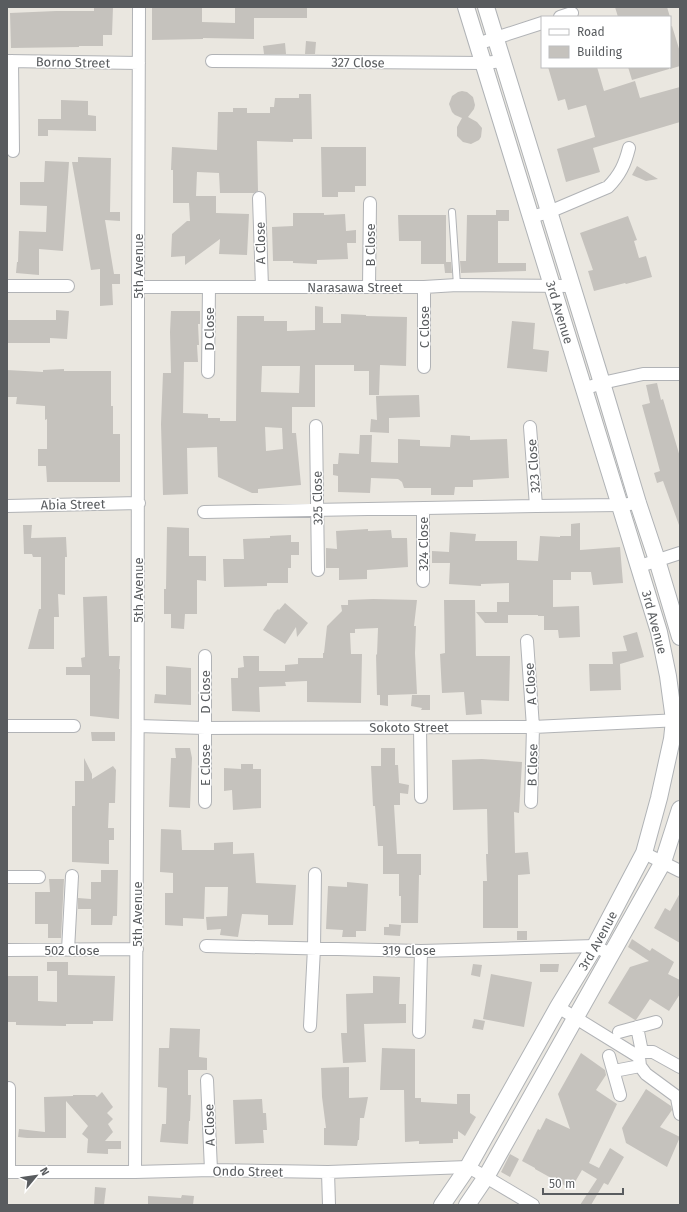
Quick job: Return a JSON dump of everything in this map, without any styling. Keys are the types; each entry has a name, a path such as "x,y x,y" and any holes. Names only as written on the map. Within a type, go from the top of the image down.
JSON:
{"street":[{"name":"5th Avenue","path":"135,1172 139,503 139,7"},
{"name":"3rd Avenue","path":"442,1205 468,1167 558,1007 595,946 644,853 659,798 677,720 659,632 640,566 466,7"},
{"name":"3rd Avenue","path":"486,7 680,637"},
{"path":"563,16 572,13"},
{"path":"477,44 541,23"},
{"name":"Borno Street","path":"9,61 139,63"},
{"path":"9,61 14,151"},
{"name":"327 Close","path":"212,61 484,63 503,61"},
{"path":"531,217 549,212 608,187 624,164 629,148"},
{"name":"A Close","path":"259,198 262,287"},
{"name":"B Close","path":"369,287 370,204"},
{"name":"Narasawa Street","path":"138,287 424,287 457,285 572,286"},
{"path":"7,286 68,286"},
{"name":"D Close","path":"208,372 209,287"},
{"name":"C Close","path":"424,287 424,367"},
{"path":"584,388 643,374 680,374"},
{"name":"325 Close","path":"316,426 318,570"},
{"name":"323 Close","path":"530,427 536,506"},
{"name":"Abia Street","path":"7,506 139,503"},
{"path":"204,512 620,505 638,503"},
{"name":"324 Close","path":"423,508 423,581"},
{"path":"640,566 680,553"},
{"name":"A Close","path":"527,641 533,727"},
{"name":"D Close","path":"205,656 205,728"},
{"name":"Sokoto Street","path":"138,726 205,728 533,727 677,720"},
{"path":"7,726 74,726"},
{"path":"420,727 421,798"},
{"name":"B Close","path":"532,802 533,727"},
{"name":"E Close","path":"205,728 205,802"},
{"name":"3rd Avenue","path":"467,1205 486,1177 663,862 680,809"},
{"path":"644,853 680,870"},
{"path":"310,1026 314,948 315,874"},
{"path":"68,950 72,876"},
{"path":"7,877 39,877"},
{"name":"319 Close","path":"206,946 421,951 595,946 610,954"},
{"name":"502 Close","path":"7,950 137,949"},
{"path":"419,1032 421,951"},
{"path":"558,1007 640,1058"},
{"path":"619,1032 656,1022"},
{"path":"637,1027 640,1058 646,1074 678,1098 680,1114"},
{"path":"614,1071 653,1052 680,1067"},
{"path":"609,1056 620,1095"},
{"name":"A Close","path":"207,1080 211,1170"},
{"path":"8,1172 9,1088"},
{"path":"468,1167 533,1205"},
{"name":"Ondo Street","path":"8,1172 135,1172 211,1170 328,1172 468,1167"},
{"path":"328,1172 329,1205"}],"lane":[{"path":"452,212 457,285"}],"building":[{"path":"94,7 113,7 112,35 103,35 103,46 11,48 10,13 94,11"},
{"path":"152,7 202,7 202,22 235,23 235,7 307,7 307,18 254,18 254,39 203,38 152,40"},
{"path":"615,7 667,7 670,16 618,16"},
{"path":"671,26 680,52 680,66 670,69 671,68"},
{"path":"306,41 316,42 315,54 305,54"},
{"path":"285,43 286,54 264,54 263,46"},
{"path":"548,68 597,68 604,91 635,81 640,98 680,87 680,122 593,148 600,172 566,182 557,149 595,137 586,105 568,110 565,99 558,101"},
{"path":"628,68 669,68 669,69 632,80"},
{"path":"462,91 467,92 473,97 475,105 468,117 477,122 482,128 481,137 479,140 471,144 463,142 457,136 457,127 462,118 452,112 449,104 452,96"},
{"path":"299,94 311,94 312,139 293,139 293,142 257,141 258,191 254,193 220,193 219,173 197,172 196,196 216,196 216,213 249,214 247,255 219,254 220,239 185,265 185,256 171,257 172,234 187,221 190,221 189,203 173,203 173,170 171,170 172,147 217,150 218,112 233,112 233,108 247,108 247,113 270,113 270,107 274,107 275,98 299,98"},
{"path":"61,100 88,101 88,115 96,116 96,131 48,130 48,136 38,136 38,119 61,119"},
{"path":"321,147 366,147 366,186 355,186 355,192 338,192 338,197 322,197"},
{"path":"78,157 111,158 110,212 120,212 120,221 105,220 114,274 120,274 120,284 112,284 113,305 100,306 100,269 91,270 72,162 78,162"},
{"path":"45,161 69,162 63,251 39,249 39,275 16,273 18,262 19,231 46,232 47,206 20,205 20,182 44,182"},
{"path":"637,166 658,179 646,181 632,175"},
{"path":"496,210 509,210 509,221 498,221 498,263 526,263 526,271 461,273 460,261 466,261 467,215 496,215"},
{"path":"293,213 324,213 324,215 345,214 346,231 356,230 356,243 347,243 348,259 317,260 317,264 293,263 293,261 273,261 272,227 293,226"},
{"path":"398,215 446,215 446,262 451,262 452,273 445,273 444,264 421,264 421,241 399,241"},
{"path":"628,216 637,240 634,241 639,258 646,256 652,277 594,291 588,271 593,270 580,233"},
{"path":"315,306 323,307 323,323 341,323 341,314 407,317 406,366 380,365 379,395 369,395 369,371 354,371 354,365 315,365 315,407 292,407 292,433 296,433 301,485 258,489 258,493 252,493 218,477 217,447 187,448 188,494 163,495 161,424 163,373 171,373 171,311 200,311 200,324 198,324 199,345 197,345 198,362 184,362 183,413 208,414 208,418 220,418 220,421 236,421 237,316 264,316 264,321 287,321 287,331 315,330","holes":["262,366 300,366 299,393 261,392","265,427 282,428 283,449 266,451"]},
{"path":"56,310 69,311 67,339 50,338 50,343 7,343 7,320 56,320"},
{"path":"512,321 535,323 533,349 549,351 547,372 507,368"},
{"path":"64,369 64,371 111,371 113,434 120,434 120,482 47,482 46,466 38,466 38,449 47,449 47,419 45,420 45,406 16,404 17,397 7,397 7,370 43,372 43,370"},
{"path":"657,383 661,400 663,399 680,457 680,525 663,481 657,483 654,473 660,471 642,405 650,403 646,385"},
{"path":"419,395 420,417 389,418 389,433 370,432 371,419 377,420 376,396"},
{"path":"360,435 372,435 371,462 398,463 398,439 420,440 420,446 450,447 451,435 470,436 470,440 507,439 509,478 473,480 473,487 455,487 454,495 431,495 431,488 404,488 402,482 398,479 371,478 370,493 338,492 338,476 333,475 333,464 338,464 339,453 359,454"},
{"path":"580,523 580,550 620,547 623,583 593,585 591,572 571,572 571,580 553,580 553,607 579,606 580,637 559,638 558,630 544,630 544,616 538,615 508,615 508,623 485,623 476,612 497,612 497,602 509,602 509,583 481,584 481,586 449,584 450,563 432,563 432,551 449,552 450,532 476,534 475,541 517,541 517,560 538,561 540,536 571,536 571,524"},
{"path":"23,525 32,525 31,538 66,537 67,557 65,557 65,595 58,594 59,617 54,617 54,649 28,649 39,609 41,609 41,557 33,557 32,554 24,554"},
{"path":"167,527 189,528 189,556 206,556 206,581 197,580 197,614 185,614 184,629 171,628 171,614 164,614"},
{"path":"368,529 368,531 391,530 392,538 407,538 408,567 367,570 367,579 339,580 339,568 326,568 326,548 337,549 336,531"},
{"path":"291,535 291,542 299,542 299,555 291,555 291,568 288,568 288,583 267,583 267,586 224,587 223,559 244,559 243,539 270,538 270,536"},
{"path":"107,596 109,656 120,656 119,719 90,716 90,675 66,675 66,667 82,667 81,658 85,657 83,597"},
{"path":"348,600 417,600 414,626 416,626 415,653 417,694 388,695 388,706 380,705 380,695 377,695 376,654 377,655 378,628 355,629 355,633 350,633 351,654 362,654 361,703 307,702 307,681 285,682 286,686 259,687 260,712 232,711 231,678 238,678 238,668 244,667 243,656 259,656 259,671 285,671 285,665 298,664 298,658 323,658 327,626 342,611 341,605 348,605"},
{"path":"444,600 475,600 476,656 510,656 509,701 481,700 482,714 466,715 464,692 442,693 440,654 445,653"},
{"path":"285,603 308,623 297,637 296,627 285,644 263,630 274,613"},
{"path":"637,632 644,657 620,664 621,690 590,691 589,664 613,664 612,652 627,651 623,636"},
{"path":"166,666 191,668 191,705 154,703 155,694 166,695"},
{"path":"412,695 430,695 430,710 421,710 422,708 411,706"},
{"path":"91,732 115,732 115,741 92,741"},
{"path":"175,748 190,748 192,758 190,808 169,807 171,758 176,758"},
{"path":"381,748 395,748 395,765 398,765 399,783 409,785 408,794 400,793 400,805 394,805 397,854 421,854 418,923 401,923 399,874 383,874 383,846 378,846 375,806 373,806 371,766 381,766"},
{"path":"84,758 92,774 92,779 113,766 116,770 115,803 109,803 108,828 114,828 114,840 109,840 109,864 72,862 72,806 75,806 75,781 84,781"},
{"path":"482,759 522,762 519,813 514,812 515,853 528,852 530,874 518,875 518,928 483,928 483,881 487,881 486,854 488,854 487,809 453,810 452,760"},
{"path":"241,764 253,764 253,769 261,769 261,808 233,810 232,790 224,791 224,768 241,769"},
{"path":"161,829 181,830 182,850 214,850 214,843 233,842 233,854 254,853 256,883 296,885 293,925 268,925 268,915 242,914 238,937 220,935 221,929 207,930 206,917 227,916 228,887 205,887 204,919 183,918 183,926 165,925 165,893 173,893 173,873 160,872"},
{"path":"101,870 118,870 117,916 113,916 112,925 91,925 91,909 78,909 78,898 91,899 91,882 101,882"},
{"path":"49,879 64,879 61,938 48,938 48,924 35,924 35,892 50,892"},
{"path":"347,882 368,884 366,931 356,931 356,937 342,937 343,930 326,929 328,886 347,887"},
{"path":"680,893 680,943 654,928 665,908 670,911"},
{"path":"389,924 401,925 400,936 384,935 384,927 389,927"},
{"path":"517,931 527,931 527,940 517,940"},
{"path":"632,939 650,951 652,948 674,962 668,974 680,980 680,994 669,1011 650,999 636,1020 608,1003 630,967 649,961 628,947"},
{"path":"47,962 68,962 68,975 115,976 113,1021 93,1021 93,1024 66,1024 66,1026 16,1025 16,1022 7,1022 7,976 38,976 38,1001 57,1002 57,971 47,971"},
{"path":"473,964 482,965 480,977 471,975"},
{"path":"540,964 559,964 558,972 540,972"},
{"path":"491,974 532,982 524,1027 483,1019"},
{"path":"373,976 400,977 399,1004 406,1004 406,1023 364,1024 366,1062 343,1063 341,1033 347,1033 346,994 373,993"},
{"path":"474,1019 485,1021 483,1030 472,1028"},
{"path":"170,1028 200,1029 199,1057 207,1058 207,1070 188,1070 188,1095 191,1095 188,1144 160,1142 162,1124 166,1124 167,1088 158,1087 159,1048 169,1048"},
{"path":"382,1048 415,1049 415,1098 421,1098 421,1102 457,1104 457,1094 470,1094 470,1113 476,1117 465,1136 458,1131 458,1139 453,1139 453,1143 419,1144 419,1141 405,1142 404,1090 380,1090"},
{"path":"581,1053 605,1070 606,1075 596,1090 617,1104 589,1163 599,1168 610,1148 624,1157 608,1185 604,1183 591,1205 580,1205 597,1179 582,1170 571,1189 522,1161 538,1129 540,1130 546,1118 570,1129 558,1094"},
{"path":"349,1067 349,1098 368,1097 364,1118 360,1118 359,1140 357,1146 324,1145 324,1128 326,1128 322,1097 321,1068"},
{"path":"646,1089 671,1106 672,1110 660,1127 680,1137 667,1167 626,1143 622,1128"},
{"path":"102,1092 113,1107 107,1113 113,1119 108,1124 113,1132 105,1141 121,1141 121,1149 108,1149 108,1154 87,1153 88,1139 82,1134 88,1126 66,1101 66,1138 18,1137 19,1129 45,1132 44,1097 95,1095 97,1097"},
{"path":"262,1099 263,1113 266,1113 267,1130 263,1130 264,1143 235,1144 233,1100"},
{"path":"510,1154 519,1159 510,1177 501,1172"},
{"path":"95,1187 106,1188 104,1205 94,1205"},
{"path":"182,1195 194,1196 193,1205 148,1205 148,1196 181,1198"}]}
